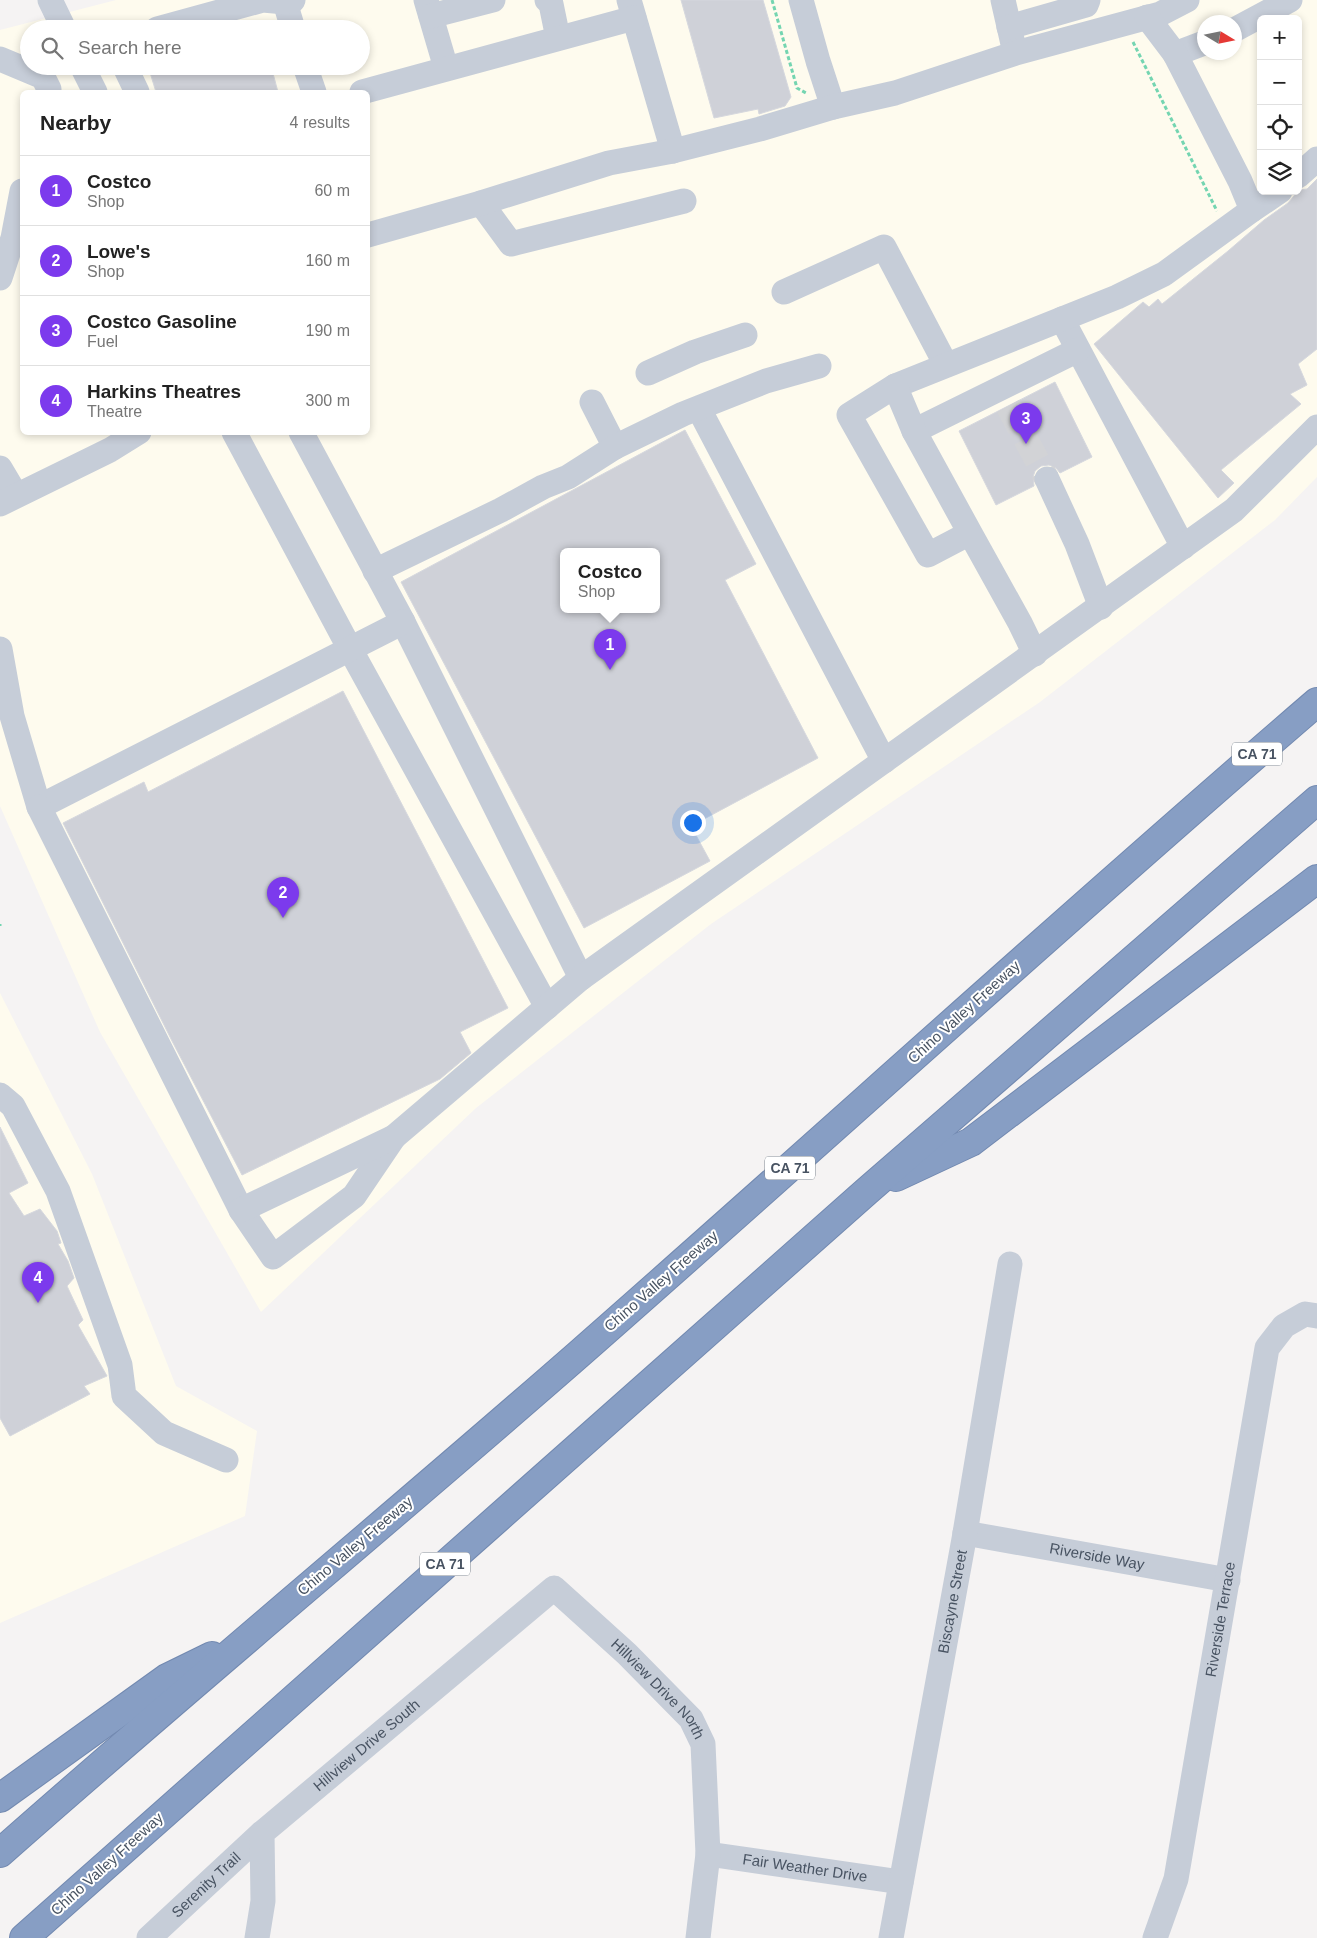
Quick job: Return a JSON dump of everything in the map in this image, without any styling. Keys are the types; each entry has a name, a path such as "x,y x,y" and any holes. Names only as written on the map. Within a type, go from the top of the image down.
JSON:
{"highway":[{"path":"1196,806 1317,680"},
{"name":"Chino Valley Freeway","path":"0,1854 576,1356 1196,806 1317,702"},
{"name":"Chino Valley Freeway","path":"24,1938 867,1190 1317,800"},
{"path":"1262,848 1317,810"},
{"path":"867,1190 971,1142 1317,879"},
{"path":"0,1798 167,1678 243,1642"}],"street":[{"path":"50,0 60,20"},
{"path":"190,20 263,0 289,1 292,20"},
{"path":"446,68 429,8 493,0"},
{"path":"547,0 551,4 558,38"},
{"path":"801,0 818,61 834,107"},
{"path":"1002,0 1016,54"},
{"path":"1009,27 1086,6 1088,0"},
{"path":"370,234 481,203 609,163 673,151 760,129 834,107 895,93 1016,54 1160,14 1187,0"},
{"path":"1242,26 1290,0"},
{"path":"369,90 558,38 632,9 673,151"},
{"path":"1147,17 1175,54 1240,181 1252,210"},
{"path":"1175,54 1197,46"},
{"path":"0,59 20,67"},
{"path":"38,75 43,77 49,90"},
{"path":"86,75 94,90"},
{"path":"129,75 136,90"},
{"path":"308,75 313,90"},
{"path":"1302,172 1317,159"},
{"path":"970,533 928,555 849,415 895,386 1117,297 1164,274 1274,195"},
{"path":"0,278 13,238 20,201"},
{"path":"481,203 511,244 684,201"},
{"path":"784,292 884,247 946,365"},
{"path":"1062,319 1184,547"},
{"path":"648,373 695,352 745,335"},
{"path":"914,431 1004,397 1078,350"},
{"path":"376,571 501,510 543,487 568,477 615,447 683,414 766,381 819,366"},
{"path":"895,386 914,431 1020,623 1035,654"},
{"path":"592,402 615,447"},
{"path":"699,409 884,761"},
{"path":"241,1210 394,1137 581,978 1234,510 1317,428"},
{"path":"0,468 8,500 110,450 134,435"},
{"path":"236,435 350,649 547,1007"},
{"path":"303,435 403,622 581,978"},
{"path":"1047,480 1078,544 1101,607"},
{"path":"39,807 403,622"},
{"path":"0,649 12,716 39,807 241,1210 273,1257 354,1196 394,1137"},
{"path":"0,1095 13,1106 58,1191 120,1365 124,1396 164,1433 226,1460"},
{"name":"Biscayne Street","path":"891,1938 965,1534 1010,1264"},
{"name":"Riverside Terrace","path":"1155,1938 1176,1879 1267,1348 1284,1326 1311,1315"},
{"name":"Riverside Way","path":"965,1534 1228,1580"},
{"name":"Hillview Drive South","path":"262,1833 554,1588"},
{"name":"Hillview Drive North","path":"554,1588 627,1654 691,1719 703,1744 708,1854 698,1938"},
{"path":"257,1938 263,1901 262,1833"},
{"name":"Serenity Trail","path":"149,1938 262,1833"},
{"name":"Fair Weather Drive","path":"708,1854 901,1882"}],"path":[{"path":"1121,24 1130,36 1218,213 1230,226"}],"shaded area":[{"path":"116,0 1317,0 1317,477 1275,520 1040,702 711,924 476,1108 261,1312 100,1032 0,806 0,30 20,25 20,75 370,75 370,20 39,20"},
{"path":"0,993 92,1174 176,1386 257,1431 245,1516 0,1623"}],"building":[{"path":"681,0 763,0 791,97 785,106 759,114 758,109 714,118"},
{"path":"151,75 273,75 277,90 155,90"},
{"path":"1317,179 1317,349 1298,364 1307,385 1290,394 1301,404 1221,470 1234,483 1218,498 1094,344 1143,302 1149,307 1158,299 1162,304 1264,220 1288,203 1295,195 1302,195 1302,190 1307,189"},
{"path":"1055,382 1092,457 1060,473 1056,468 1049,465 1041,466 1035,471 1033,477 1034,486 996,505 959,431"},
{"path":"685,430 756,564 725,580 818,758 691,826 710,861 584,928 401,582"},
{"path":"343,691 508,1008 460,1032 471,1053 440,1079 242,1175 172,1041 63,823 144,782 148,792"},
{"path":"0,1127 28,1183 9,1193 24,1216 40,1209 57,1231 61,1243 58,1244 68,1261 74,1278 67,1286 83,1320 78,1325 107,1376 84,1386 90,1394 10,1436 0,1418"}],"tunnel":[{"path":"1008,406 1047,479"}],"place":[{"name":"Costco Gasoline","path":"1026,444"},
{"name":"Costco","path":"610,670"},
{"name":"Lowe's","path":"283,918"},
{"name":"Harkins Theatres","path":"38,1303"}]}
